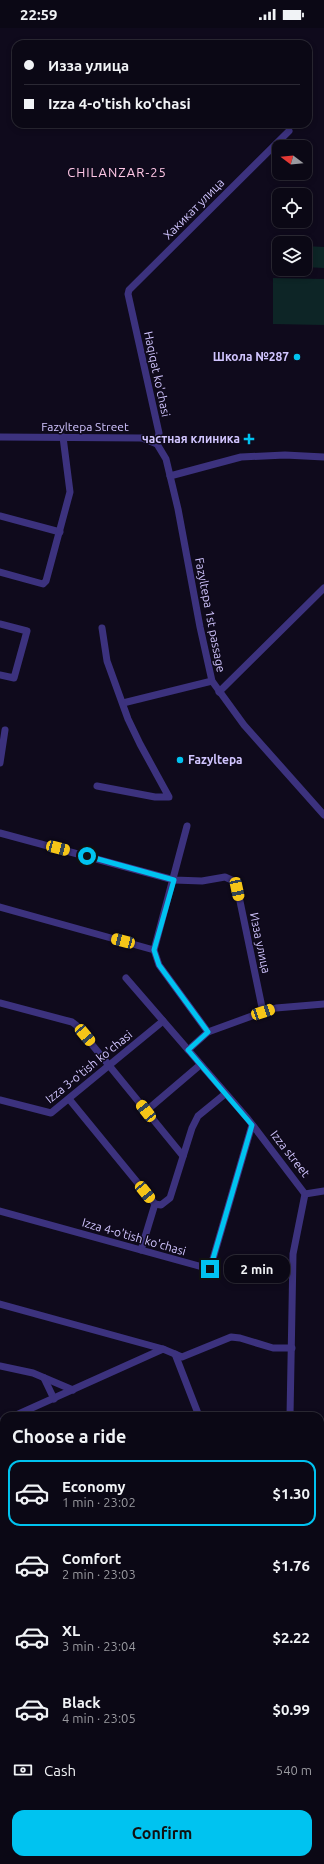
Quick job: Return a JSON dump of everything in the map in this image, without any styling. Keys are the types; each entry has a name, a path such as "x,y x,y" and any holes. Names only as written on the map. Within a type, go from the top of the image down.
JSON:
{"street":[{"name":"Хакикат улица","path":"131,308 128,294 131,286 289,131"},
{"name":"Haqiqat ko'chasi","path":"131,308 159,433 157,444"},
{"name":"Fazyltepa Street","path":"0,437 142,438 157,444"},
{"path":"0,572 43,584 46,581 60,532 70,488 63,437"},
{"path":"157,444 166,459 170,476 237,457 285,455 324,457"},
{"name":"Fazyltepa 1st passage","path":"170,476 212,681 218,692 249,731 324,815"},
{"path":"0,516 60,532"},
{"path":"218,692 324,588"},
{"path":"0,624 27,631 14,678 0,675"},
{"path":"97,786 155,797 169,797 140,744 122,703 108,661 102,628"},
{"path":"122,703 212,681"},
{"path":"0,763 2,728"},
{"path":"187,826 174,880 154,950 159,965 208,1032"},
{"name":"Изза улица","path":"0,833 174,880 202,881 224,877 236,882 263,1012"},
{"path":"0,907 154,950"},
{"name":"Izza street","path":"126,978 252,1125 305,1194 293,1254 290,1412"},
{"path":"0,1003 72,1022 76,1025 183,1156"},
{"path":"188,1050 208,1032 263,1012 276,1008 324,1004"},
{"name":"Izza 3-o'tish ko'chasi","path":"0,1100 50,1113 163,1021"},
{"path":"146,1111 200,1065"},
{"path":"69,1099 155,1204 161,1205 170,1198 192,1128 198,1116 225,1094"},
{"name":"Izza 4-o'tish ko'chasi","path":"0,1211 210,1269 252,1125"},
{"path":"305,1194 324,1192"},
{"path":"141,1250 155,1204"},
{"path":"0,1304 163,1349 182,1357 231,1337 240,1338 273,1348 292,1348"},
{"path":"23,1412 163,1349"},
{"path":"175,1354 197,1412"},
{"path":"0,1366 33,1372 73,1390"},
{"path":"44,1378 54,1399"}],"green space":[{"path":"312,246 324,247 324,268 312,267"},
{"path":"273,278 324,279 324,325 273,324"}],"place":[{"name":"Школа №287","path":"297,357"},
{"name":"частная клиника","path":"249,439"},
{"name":"Fazyltepa","path":"180,760"}],"district":[{"name":"CHILANZAR-25","path":"117,172"}],"route":[{"path":"87,856 174,880 154,950 159,965 208,1032 188,1050 252,1125 210,1269"}]}
